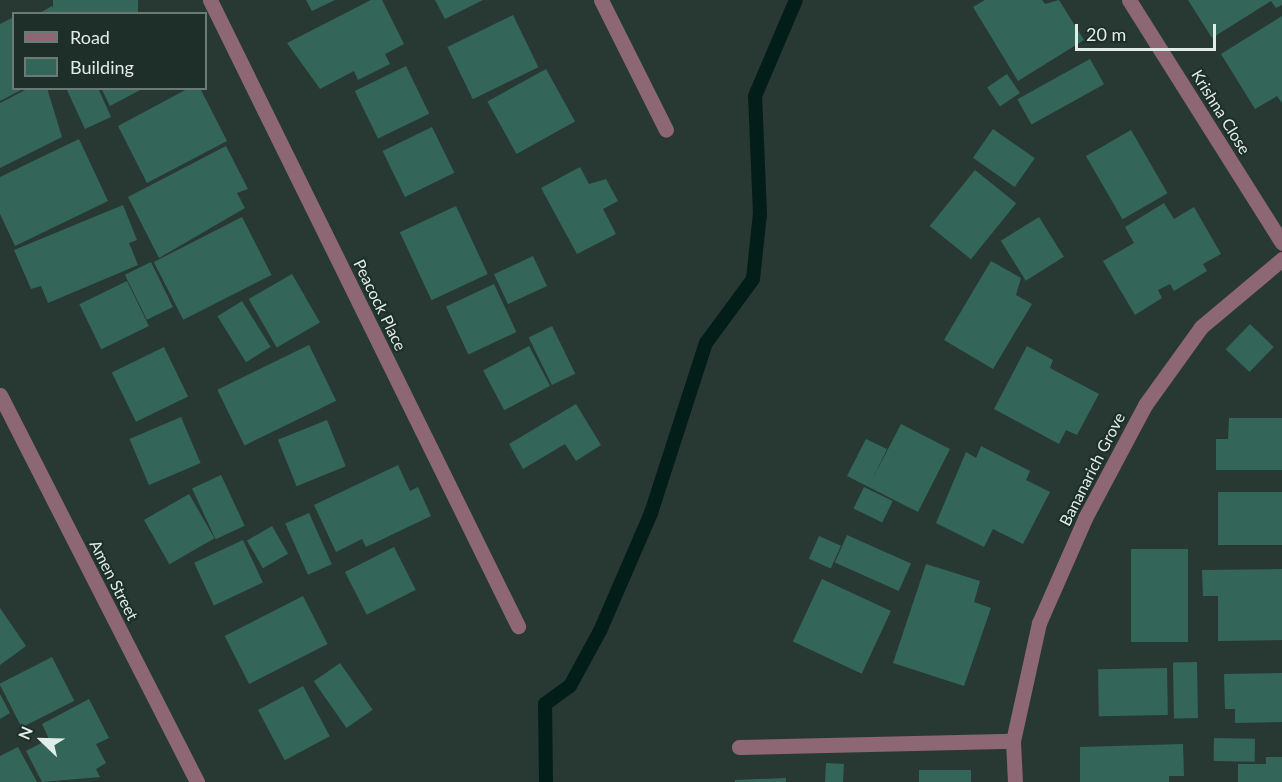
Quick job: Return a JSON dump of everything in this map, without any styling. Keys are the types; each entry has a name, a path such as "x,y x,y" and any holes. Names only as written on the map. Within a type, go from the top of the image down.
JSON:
{"street":[{"name":"Peacock Place","path":"210,0 518,626"},
{"path":"601,0 666,130"},
{"name":"Krishna Close","path":"1129,0 1282,243"},
{"name":"Bananarich Grove","path":"1015,782 1013,741 1039,623 1085,518 1145,405 1201,327 1282,259"},
{"name":"Amen Street","path":"0,395 197,782"},
{"path":"739,747 1013,741"}],"building":[{"path":"53,0 138,0 138,12 53,12"},
{"path":"306,0 335,0 312,11"},
{"path":"371,0 382,0 404,44 385,54 390,64 358,80 354,71 320,89 287,43"},
{"path":"435,0 483,0 445,19"},
{"path":"985,0 1042,0 1045,4 1059,0 1084,40 1018,81 973,7"},
{"path":"1188,0 1282,0 1282,5 1276,8 1271,1 1212,38"},
{"path":"52,6 55,12 42,12"},
{"path":"513,15 538,67 473,99 447,47"},
{"path":"1282,16 1282,103 1277,96 1255,109 1221,54"},
{"path":"12,18 12,90 21,90 0,101 0,24"},
{"path":"1090,59 1104,84 1031,125 1017,99"},
{"path":"406,66 429,114 378,139 355,91"},
{"path":"546,69 575,121 516,154 487,101"},
{"path":"1007,74 1020,93 1000,106 987,87"},
{"path":"25,90 48,90 62,137 0,168 0,103"},
{"path":"67,90 99,90 111,117 85,129"},
{"path":"102,90 140,90 110,106"},
{"path":"185,90 201,90 227,141 147,183 118,126"},
{"path":"432,127 454,173 405,197 383,151"},
{"path":"993,129 1035,158 1015,187 973,158"},
{"path":"1131,130 1168,193 1122,219 1086,156"},
{"path":"79,139 108,201 15,246 0,214 0,177"},
{"path":"226,146 248,189 237,193 245,208 159,258 128,197"},
{"path":"580,167 589,184 606,179 618,201 603,209 616,234 577,254 541,188"},
{"path":"975,170 1016,203 971,259 930,226"},
{"path":"1164,203 1174,219 1194,207 1221,254 1203,264 1207,271 1174,291 1170,284 1158,290 1162,298 1135,315 1103,261 1134,243 1125,227"},
{"path":"123,205 137,240 129,243 138,265 48,303 41,286 31,289 14,250"},
{"path":"456,206 488,274 432,300 400,232"},
{"path":"242,217 272,275 183,320 154,262"},
{"path":"1039,217 1064,257 1026,281 1001,241"},
{"path":"533,256 547,286 508,304 494,274"},
{"path":"991,261 1021,278 1016,295 1032,304 993,369 944,340"},
{"path":"151,262 173,307 147,320 125,275"},
{"path":"292,274 320,322 277,347 249,299"},
{"path":"127,281 149,326 101,349 79,304"},
{"path":"494,284 516,332 468,354 446,306"},
{"path":"242,301 271,347 246,362 217,316"},
{"path":"1250,324 1274,347 1249,372 1226,349"},
{"path":"552,326 575,374 552,385 529,337"},
{"path":"309,345 336,401 245,445 217,390"},
{"path":"529,346 550,386 504,410 483,370"},
{"path":"1027,346 1053,360 1050,368 1099,394 1077,435 1066,430 1059,444 994,409"},
{"path":"164,347 188,396 136,422 112,372"},
{"path":"576,404 601,445 576,461 565,444 523,469 509,444"},
{"path":"181,417 201,463 149,485 129,439"},
{"path":"1229,418 1282,418 1282,470 1216,470 1216,439 1228,439"},
{"path":"327,420 346,466 297,486 278,440"},
{"path":"901,424 950,449 918,512 847,476 866,439 887,449 872,480"},
{"path":"981,446 1030,471 1026,480 1050,492 1023,544 993,529 984,547 936,523 966,452 976,458"},
{"path":"398,465 410,491 418,487 431,516 366,547 362,539 336,552 314,505"},
{"path":"221,475 245,526 216,539 192,489"},
{"path":"864,487 893,501 882,523 853,509"},
{"path":"1218,492 1282,492 1282,545 1218,545"},
{"path":"189,494 214,538 169,564 144,520"},
{"path":"309,513 332,564 308,575 285,524"},
{"path":"272,526 288,554 263,568 247,540"},
{"path":"847,535 911,563 899,591 835,562"},
{"path":"819,536 841,546 831,569 809,559"},
{"path":"243,540 263,583 214,605 194,563"},
{"path":"394,547 416,590 367,615 345,572"},
{"path":"1131,549 1188,549 1188,642 1131,642"},
{"path":"926,564 980,581 974,602 991,608 964,686 893,663"},
{"path":"1282,569 1282,640 1218,641 1218,596 1203,596 1202,570"},
{"path":"822,579 891,611 862,674 793,642"},
{"path":"303,596 328,644 249,684 225,636"},
{"path":"0,608 26,646 0,665"},
{"path":"52,657 74,701 22,727 0,683"},
{"path":"1173,662 1197,662 1198,718 1174,718"},
{"path":"340,663 373,710 346,728 314,681"},
{"path":"1167,668 1168,715 1099,716 1098,669"},
{"path":"1282,673 1282,722 1235,723 1235,709 1225,709 1224,674"},
{"path":"303,686 330,736 285,760 258,710"},
{"path":"0,694 10,713 0,719"},
{"path":"89,699 109,738 96,744 106,763 96,769 100,777 42,782 26,751 49,739 42,724"},
{"path":"1214,738 1255,739 1255,762 1214,761"},
{"path":"1183,744 1184,776 1169,776 1169,782 1080,782 1080,747"},
{"path":"18,747 37,782 0,782 0,756"},
{"path":"1266,757 1282,757 1282,782 1238,782 1238,764 1266,764"},
{"path":"826,763 844,764 843,782 825,782"},
{"path":"919,770 971,770 971,782 919,782"},
{"path":"786,778 786,782 735,782 735,780"}],"waterway":[{"path":"546,782 545,704 570,686 600,631 651,513 706,343 753,279 760,214 755,96 796,0"}]}
